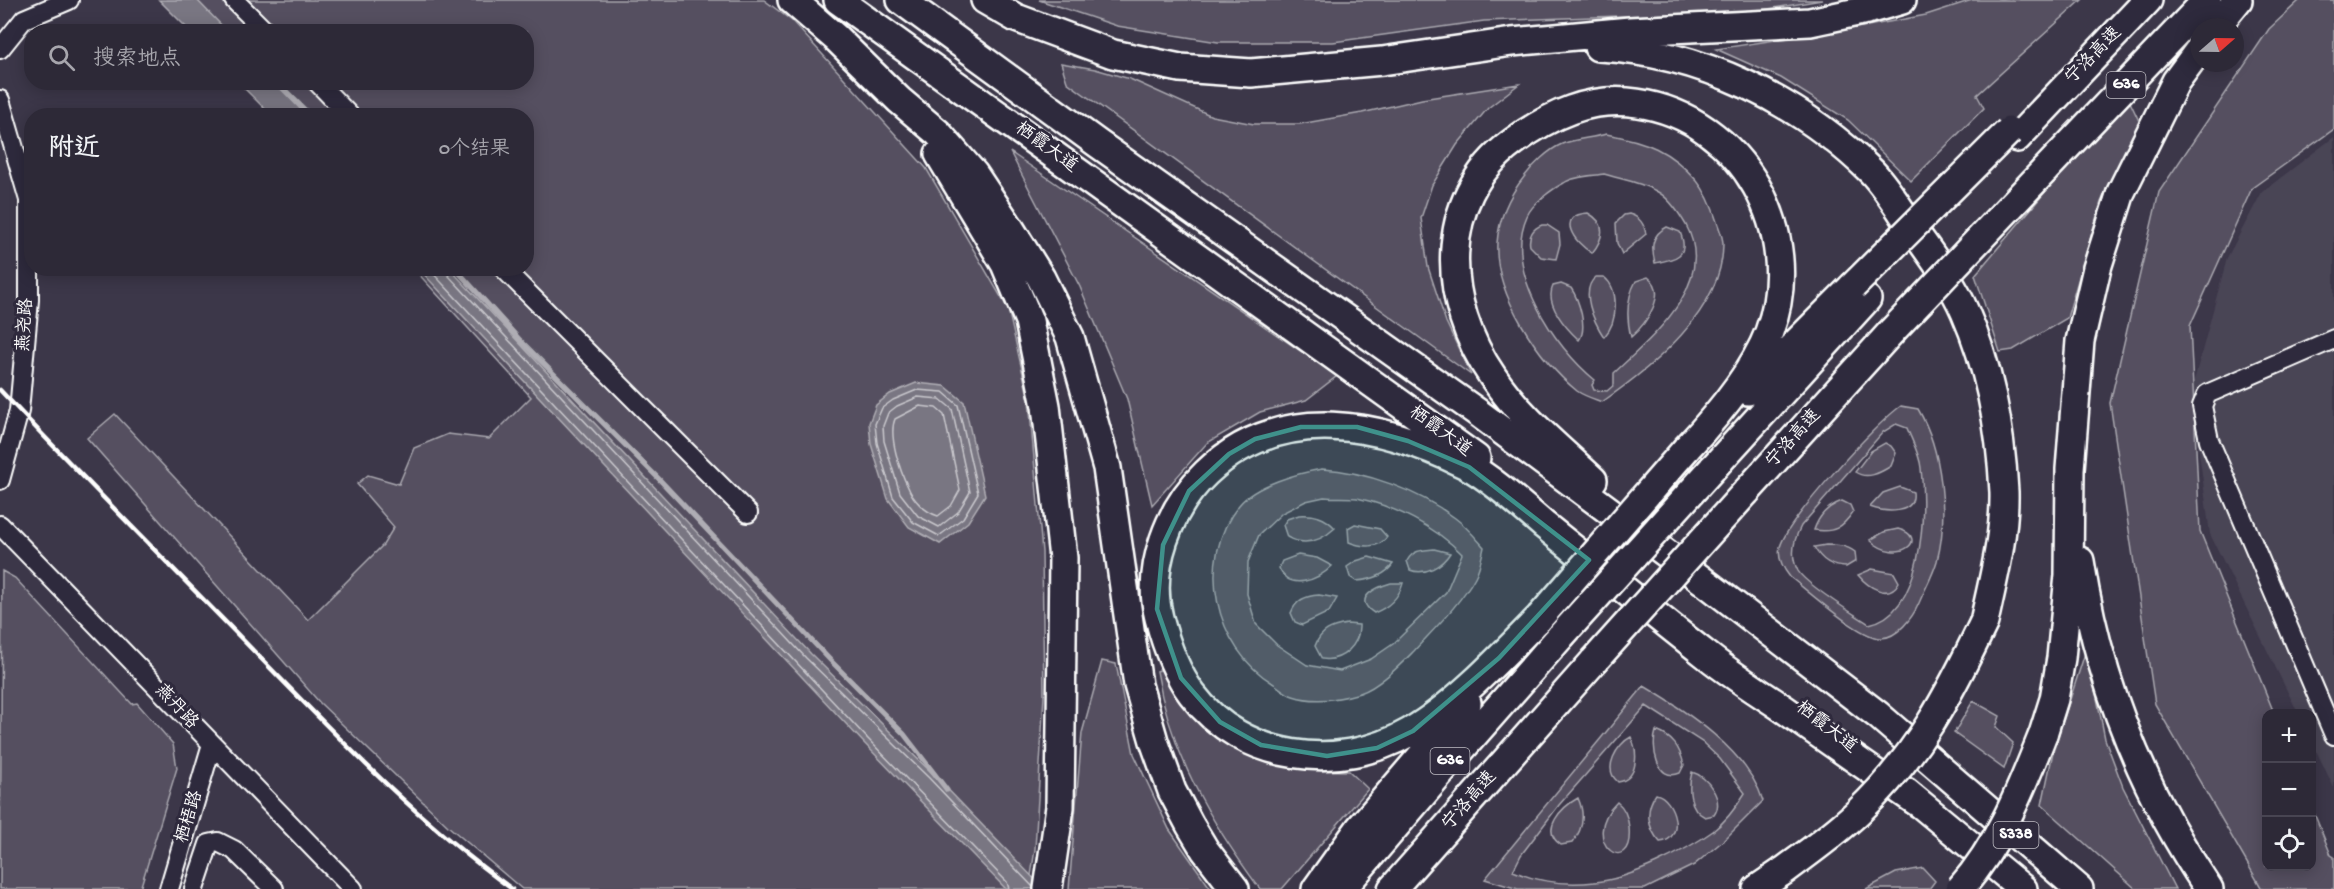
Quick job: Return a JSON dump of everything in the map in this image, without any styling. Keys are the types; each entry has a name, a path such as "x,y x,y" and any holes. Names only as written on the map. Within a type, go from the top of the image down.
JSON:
{"highway":[{"path":"792,0 836,38 899,100 938,133 974,174 1041,278 1070,337 1099,435 1115,514 1138,685 1154,741 1172,791 1181,808 1205,850 1235,889"},
{"name":"栖霞大道","path":"838,0 1500,475 1861,755 2023,889"},
{"name":"栖霞大道","path":"901,0 1097,143 1477,412 1701,579 1878,715 2079,889"},
{"path":"985,0 1016,18 1113,54 1180,68 1251,73 1322,67 1512,42 1630,31 1810,22 1902,0"},
{"name":"宁洛高速","path":"1342,889 1561,636 1712,469 1860,293 2013,134 2148,0"},
{"name":"宁洛高速","path":"1392,889 1893,330 2207,0"},
{"path":"2223,18 2238,0"},
{"path":"1512,42 1618,48 1656,53 1696,64 1734,78 1768,96 1822,130 1873,174 1948,280 1965,311 1986,370 1997,417 2004,495 2000,536 1984,622 1952,691 1924,736 1895,773 1858,813 1757,889"},
{"path":"1960,889 1996,840 2021,788 2055,699 2068,575 2070,469 2080,341 2097,268 2121,192 2176,81 2190,62"},
{"path":"899,100 942,158 1005,264 1029,321 1046,406 1063,558 1060,807 1048,889"},
{"path":"1316,889 1359,829 1540,617 1694,441 1751,366 1769,332 1781,267 1778,238 1755,183 1740,162 1720,141 1694,123 1666,110 1637,103 1589,104 1561,112 1536,124 1502,150 1482,171 1467,194 1454,248 1456,279 1461,309 1479,355 1493,377 1534,424 1594,481 1750,594 1878,715"},
{"path":"1694,441 1860,293"},
{"path":"1540,617 1491,666 1449,703 1413,730 1377,748 1335,756 1306,756 1261,745 1238,735 1220,722 1192,694 1167,647 1157,609 1157,572 1163,545 1174,515 1189,491 1206,472 1229,454 1255,439 1301,426 1328,425 1357,427 1408,441 1469,467 1712,659 1920,804"},
{"path":"2070,469 2077,544 2088,612 2119,716 2169,826 2209,889"}],"street":[{"path":"0,49 24,19 69,0"},
{"path":"234,0 258,24"},
{"path":"325,90 342,108"},
{"name":"燕尧路","path":"0,100 24,183"},
{"name":"燕尧路","path":"0,480 19,411 29,276"},
{"path":"511,276 748,513"},
{"path":"2334,339 2206,394 2202,406 2209,440 2334,735"},
{"name":"燕丹路","path":"0,525 353,889"},
{"name":"栖梧路","path":"169,889 212,744"},
{"path":"194,889 209,844 218,842 234,850 274,889"}],"highlighted area":[{"path":"1301,427 1357,427 1408,441 1469,467 1589,560 1499,658 1413,731 1377,748 1327,756 1261,745 1220,722 1181,678 1157,609 1163,545 1189,491 1229,454 1255,439"}],"shaded area":[{"path":"167,0 764,0 792,21 926,168 1008,309 1029,400 1042,552 1044,696 1035,849 1029,889 522,889 448,826 320,703 87,438 115,414 308,620 383,545 394,527 357,484 368,475 399,484 414,448 448,434 489,439 531,397 420,276 534,276 534,108 266,108 250,90 534,90 534,24 189,24"},
{"path":"1039,0 1822,0 1756,11 1484,21 1333,42 1218,42 1117,26"},
{"path":"1972,0 2082,0 1977,95 1984,108 1911,181 1848,120 1781,78 1716,49 1926,15"},
{"path":"2300,0 2334,0 2334,129 2252,188 2190,326 2200,531 2272,709 2262,709 2262,871 2316,871 2316,818 2331,855 2334,857 2334,889 2262,889 2155,704 2110,403 2159,192 2240,72 2244,72 2244,66 2269,29"},
{"path":"1061,63 1095,69 1130,79 1212,116 1254,124 1300,124 1422,99 1519,84 1488,108 1457,145 1432,185 1421,218 1428,267 1446,322 1471,375 1067,82"},
{"path":"2130,102 2140,123 2101,202 2067,318 2013,350 2000,352 1975,275 2096,132"},
{"path":"1606,134 1656,148 1687,170 1701,186 1709,200 1723,244 1720,269 1711,292 1698,314 1662,354 1602,402 1577,391 1548,362 1534,344 1511,304 1503,283 1498,263 1497,243 1502,216 1509,200 1536,163 1562,144","holes":["1604,174 1637,183 1661,194 1669,201 1686,225 1694,247 1694,268 1687,288 1676,308 1646,343 1614,373 1614,385 1607,391 1594,390 1592,385 1595,380 1579,366 1549,328 1527,283 1522,260 1521,237 1530,211 1554,189 1568,181"]},
{"path":"2334,137 2334,788 2316,750 2316,709 2296,709 2210,534 2191,392 2227,258 2262,192"},
{"path":"1010,152 1337,376 1306,400 1260,412 1207,443 1152,505 1127,399 1080,287"},
{"path":"1588,213 1598,221 1602,231 1599,242 1592,253 1579,243 1570,224 1572,219 1578,215"},
{"path":"1629,214 1641,221 1646,234 1622,254 1617,243 1616,223 1624,215"},
{"path":"1542,225 1547,225 1559,233 1560,244 1556,259 1541,257 1530,246 1532,233"},
{"path":"1667,227 1680,232 1683,240 1682,251 1675,258 1655,263 1653,252 1655,238"},
{"path":"1596,277 1604,277 1613,290 1615,298 1612,323 1604,337 1596,323 1588,298 1591,283"},
{"path":"1648,277 1654,283 1656,299 1649,316 1631,337 1628,322 1630,295 1636,281"},
{"path":"1561,284 1571,288 1577,300 1583,321 1582,335 1579,340 1554,308 1551,293 1553,286"},
{"path":"1901,406 1918,409 1933,443 1943,503 1941,543 1931,577 1909,620 1892,635 1880,638 1871,636 1847,622 1790,577 1781,563 1779,551 1786,534 1815,495 1834,472","holes":["1896,424 1907,428 1921,468 1923,509 1918,558 1911,581 1901,601 1887,616 1869,624 1803,577 1794,560 1794,543 1801,526 1883,432"]},
{"path":"1885,443 1891,446 1896,453 1891,466 1869,475 1855,472 1871,451"},
{"path":"1322,469 1356,474 1408,491 1455,518 1484,547 1477,573 1462,597 1403,662 1382,681 1367,690 1327,699 1310,699 1290,695 1253,668 1237,649 1225,626 1218,602 1215,576 1217,551 1225,527 1239,505 1266,486","holes":["1324,497 1357,498 1400,512 1440,535 1462,554 1446,592 1393,644 1371,659 1340,671 1307,665 1277,645 1256,624 1247,594 1248,562 1259,535 1282,513 1306,501"]},
{"path":"1900,487 1913,492 1913,500 1904,509 1891,511 1870,507 1883,493"},
{"path":"1842,501 1850,505 1853,512 1845,522 1832,530 1814,530 1825,512"},
{"path":"1299,515 1319,517 1335,528 1312,541 1294,540 1287,537 1283,525 1287,519"},
{"path":"1355,524 1380,529 1387,537 1379,544 1369,546 1349,542 1348,528"},
{"path":"1898,529 1912,538 1907,548 1891,551 1881,548 1870,540 1884,532"},
{"path":"1841,546 1852,550 1855,552 1856,561 1846,567 1831,564 1820,556 1814,547"},
{"path":"1434,549 1450,553 1433,569 1421,572 1410,570 1407,561 1412,555 1422,550"},
{"path":"1298,555 1317,558 1332,566 1319,576 1296,582 1290,580 1279,568 1282,561"},
{"path":"1369,557 1393,564 1386,572 1372,578 1356,581 1350,577 1347,567"},
{"path":"1872,569 1894,573 1899,582 1890,591 1878,590 1858,575"},
{"path":"2,571 15,578 132,704 137,703 173,744 177,768 140,889 0,889"},
{"path":"1391,583 1403,583 1392,602 1374,613 1365,603 1366,598 1373,590"},
{"path":"1309,596 1337,598 1329,612 1302,625 1295,622 1291,613 1298,602"},
{"path":"1347,624 1359,625 1359,632 1353,645 1343,655 1322,659 1315,646 1320,636 1331,628"},
{"path":"2087,647 2105,739 2123,787 2175,889 2136,889 2042,805 2053,752"},
{"path":"1102,661 1116,664 1134,754 1169,829 1211,889 1069,889 1082,733"},
{"path":"1167,667 1177,694 1187,709 1206,728 1232,747 1280,764 1349,771 1368,789 1282,889 1260,889 1225,839 1195,786 1182,759 1163,701 1157,671"},
{"path":"1644,686 1696,720 1730,749 1744,765 1763,801 1724,840 1694,865 1645,889 1518,889 1485,879","holes":["1646,706 1702,742 1720,759 1745,793 1731,813 1713,831 1656,863 1609,880 1564,883 1533,878 1513,871 1521,855 1559,805"]},
{"path":"1973,701 2000,716 1996,727 2013,743 2004,769 1954,733"},
{"path":"1656,731 1667,736 1678,748 1684,765 1680,773 1672,775 1665,773 1657,761 1654,745"},
{"path":"1631,737 1635,750 1635,764 1630,776 1618,782 1611,770 1613,757 1621,745"},
{"path":"1692,772 1703,778 1713,789 1717,803 1714,815 1705,817 1695,809 1690,791"},
{"path":"1656,794 1668,803 1675,819 1673,834 1668,840 1660,842 1652,831 1649,818 1650,806"},
{"path":"1578,798 1582,810 1581,827 1572,843 1561,845 1552,833 1552,826 1565,807"},
{"path":"1617,802 1626,813 1629,827 1628,843 1623,852 1617,853 1610,850 1604,842 1602,830 1606,817"},
{"path":"1923,868 1935,881 1929,889 1866,889 1896,873"}],"water":[{"path":"159,0 197,0 220,24 183,24"},
{"path":"246,90 282,90 299,108 264,108"},
{"path":"426,276 457,276 811,654 933,774 1044,889 1006,889 863,742"},
{"path":"916,383 945,386 964,402 985,495 968,522 940,544 909,527 888,499 871,444 869,423 876,405 890,394"}],"waterway":[{"path":"285,90 303,108"},
{"path":"462,276 519,339 658,478 831,661 904,734 947,790"}],"railway":[{"path":"0,390 372,771 440,832 512,889"}]}
